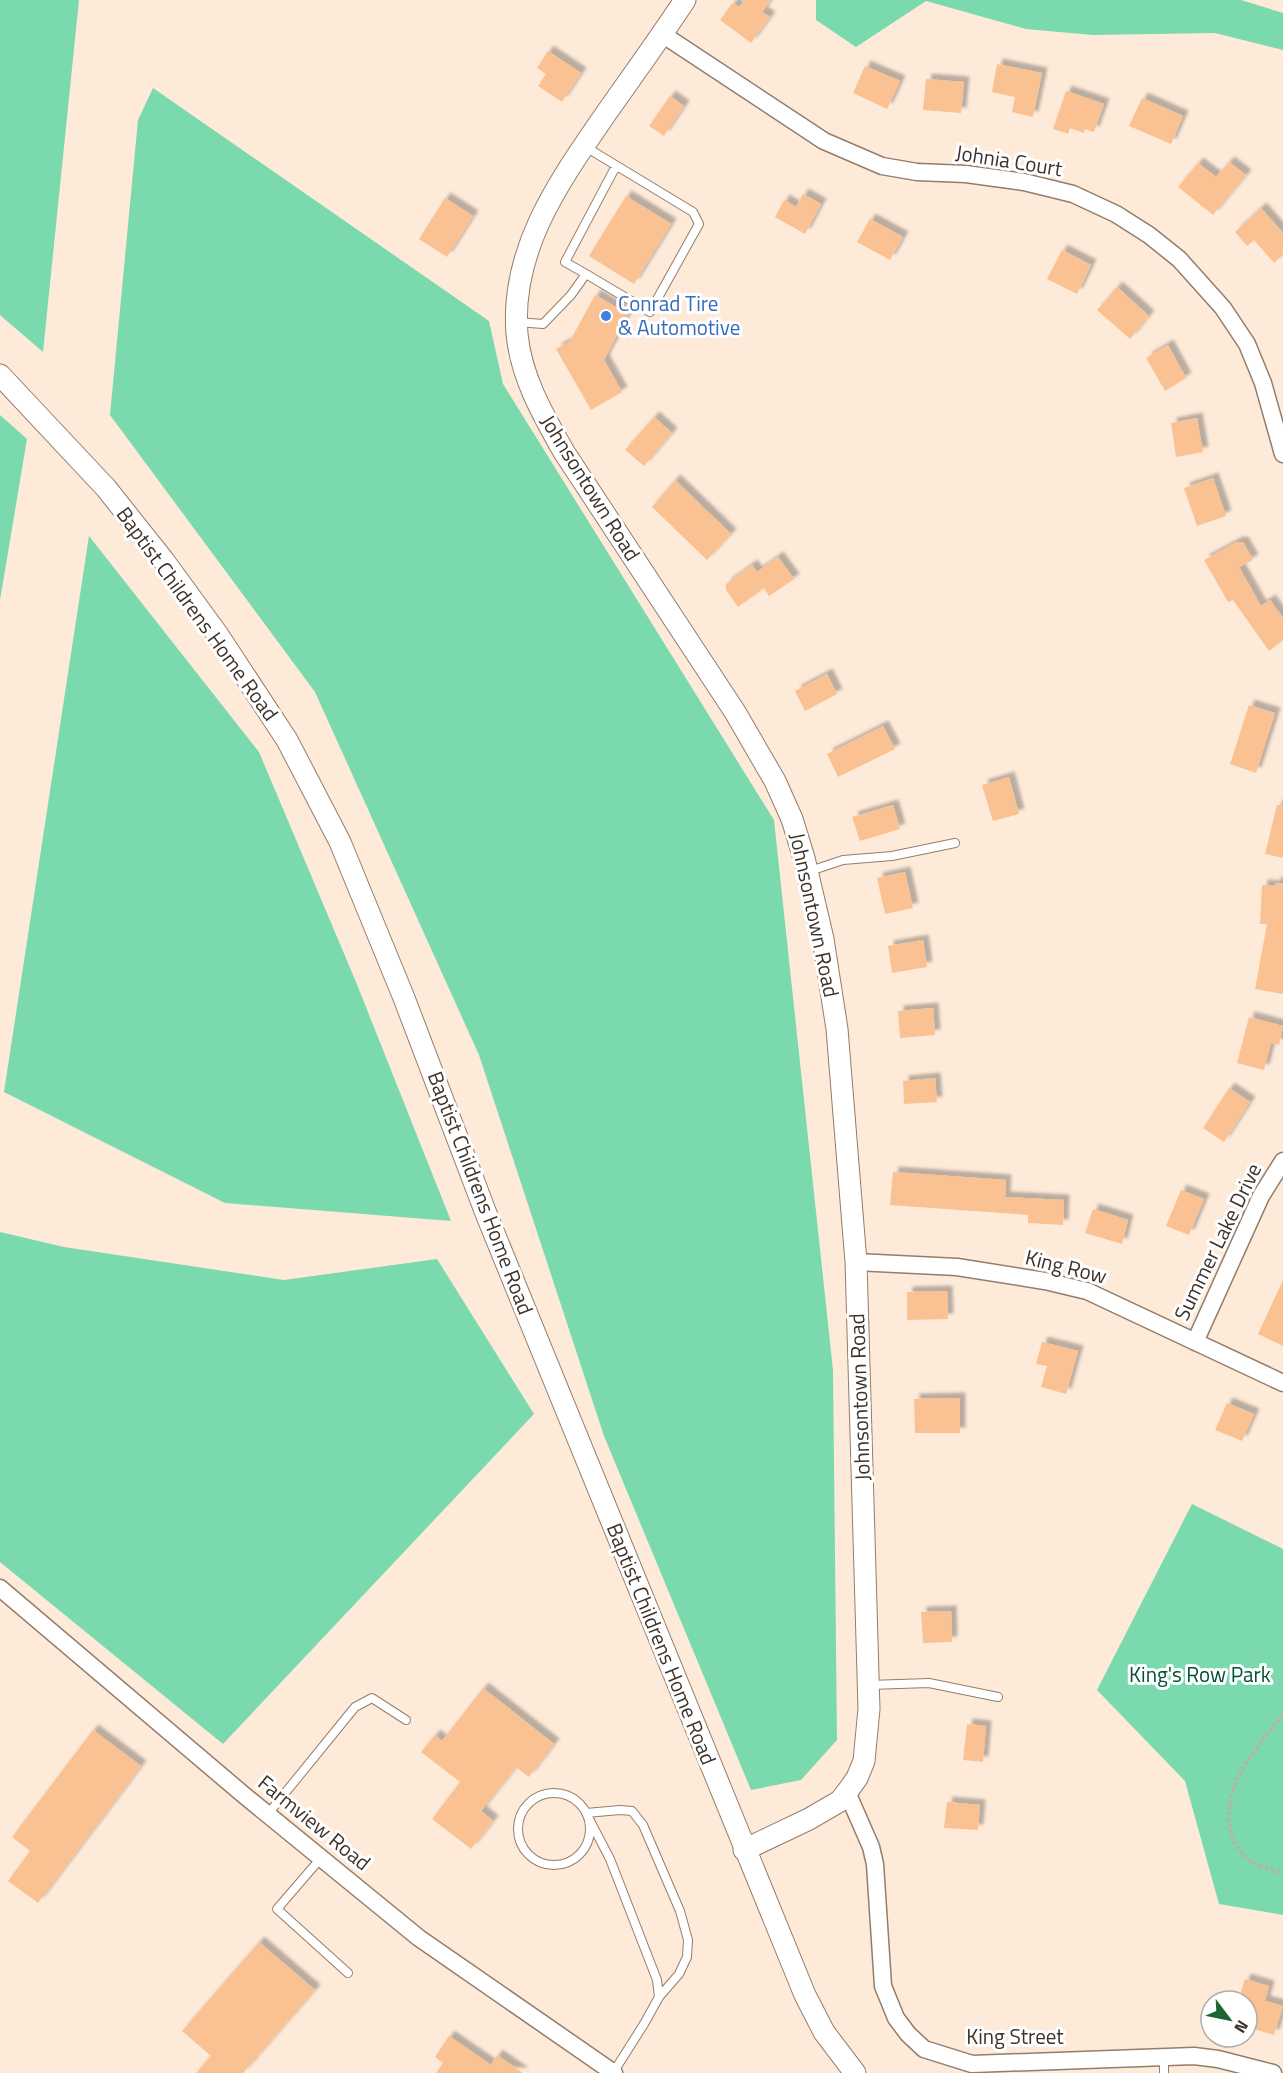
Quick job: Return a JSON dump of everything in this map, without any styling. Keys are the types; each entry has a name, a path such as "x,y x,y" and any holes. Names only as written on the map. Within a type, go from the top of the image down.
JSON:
{"street":[{"name":"Johnsontown Road","path":"685,0 563,175 536,226 523,263 516,301 517,336 524,370 542,413 564,452 735,712 775,781 792,819 807,872 823,939 837,1029 856,1262 869,1709 864,1761 857,1778 840,1801 809,1819 744,1850"},
{"name":"Johnia Court","path":"662,34 824,141 852,155 882,166 917,172 966,174 1024,182 1072,194 1116,214 1149,235 1179,258 1223,308 1247,344 1263,383 1283,454"},
{"name":"Baptist Childrens Home Road","path":"0,375 106,488 218,635 287,740 340,842 404,998 487,1216 804,1995 824,2032 855,2073"},
{"name":"Summer Lake Drive","path":"1195,1342 1261,1196 1283,1161"},
{"name":"King Row","path":"856,1262 957,1267 1045,1281 1088,1291 1283,1383"},
{"name":"Farmview Road","path":"0,1588 419,1938 614,2073"},
{"name":"King Street","path":"847,1792 871,1847 875,1864 883,1986 896,2018 908,2034 924,2049 972,2064 1164,2065 1194,2056 1273,2073"}],"lane":[{"path":"584,146 693,212 699,224 650,312 565,262 616,166"},
{"path":"517,322 543,324 571,295 586,273"},
{"path":"807,872 843,860 892,856 955,843"},
{"path":"868,1685 929,1683 998,1697"},
{"path":"268,1814 355,1707 372,1698 406,1720"},
{"path":"586,1813 589,1824 586,1846 569,1862 558,1865 536,1861 527,1854 521,1844 518,1833 519,1821 524,1809 538,1797 556,1793 568,1796 578,1803 586,1813 610,1859 657,1980 658,1997"},
{"path":"586,1813 620,1809 632,1811 643,1825 680,1911 688,1940 687,1957 679,1974 658,1997 614,2073"},
{"path":"321,1857 277,1909 348,1973"}],"path":[{"path":"1283,1714 1243,1767 1229,1801 1229,1823 1233,1841 1246,1860 1257,1866 1283,1873"}],"green space":[{"path":"0,0 79,0 43,352 0,315"},
{"path":"816,0 1241,0 1283,13 1283,50 1215,33 1093,35 1026,29 926,1 856,47 816,20"},
{"path":"153,88 489,321 503,384 774,820 833,1370 837,1740 801,1780 751,1790 604,1436 479,1055 315,692 110,415 138,120"},
{"path":"0,415 27,439 0,600"},
{"path":"89,536 259,752 356,982 451,1221 225,1203 4,1092"},
{"path":"0,1232 64,1247 284,1280 437,1259 534,1414 223,1744 0,1562"},
{"name":"King's Row Park","path":"1192,1504 1283,1549 1283,1915 1219,1904 1185,1781 1097,1690"}],"building":[{"path":"745,0 771,0 762,12 770,17 751,43 720,20 733,3 739,7"},
{"path":"548,51 581,73 562,102 538,86 546,74 537,68"},
{"path":"997,64 1042,73 1033,117 1012,112 1015,97 992,92"},
{"path":"865,66 900,81 887,109 853,93"},
{"path":"926,79 964,82 961,113 923,110"},
{"path":"1066,91 1104,104 1094,132 1085,129 1084,133 1070,128 1068,134 1053,129"},
{"path":"670,96 684,106 664,136 649,126"},
{"path":"1142,98 1183,116 1171,144 1129,126"},
{"path":"1229,162 1246,175 1213,215 1178,187 1198,163 1216,177"},
{"path":"803,194 821,204 805,234 775,217 784,200 796,207"},
{"path":"626,196 671,224 634,284 589,256"},
{"path":"445,198 473,216 447,257 419,239"},
{"path":"1261,208 1283,233 1283,254 1274,263 1254,240 1247,246 1235,232"},
{"path":"870,219 903,237 890,260 857,242"},
{"path":"1062,250 1091,265 1077,294 1047,279"},
{"path":"1117,287 1149,316 1130,339 1097,310"},
{"path":"595,295 628,314 604,360 622,392 591,410 556,349 570,341"},
{"path":"1168,345 1186,378 1165,391 1146,358"},
{"path":"654,417 672,433 644,466 625,450"},
{"path":"1197,418 1203,452 1176,457 1171,423"},
{"path":"1213,478 1226,516 1197,526 1184,488"},
{"path":"675,480 731,534 707,560 652,507"},
{"path":"1237,542 1243,542 1253,560 1239,567 1261,606 1270,600 1283,618 1283,640 1269,651 1233,600 1228,602 1204,560"},
{"path":"778,557 794,579 769,596 764,588 738,607 726,590 726,584 752,565 757,572"},
{"path":"827,674 837,694 805,711 795,691"},
{"path":"1249,705 1275,713 1256,773 1230,764"},
{"path":"883,726 895,749 838,777 827,754"},
{"path":"1009,777 1019,814 993,821 982,785"},
{"path":"893,805 900,829 860,841 852,817"},
{"path":"1277,805 1283,805 1283,858 1265,854"},
{"path":"905,872 913,908 885,914 877,878"},
{"path":"1275,883 1283,883 1283,994 1255,989 1267,924 1260,924 1262,885 1275,886"},
{"path":"923,940 927,967 892,973 888,946"},
{"path":"933,1008 935,1035 900,1038 898,1011"},
{"path":"1249,1017 1283,1026 1279,1045 1271,1043 1264,1070 1237,1063"},
{"path":"935,1078 937,1102 904,1104 903,1081"},
{"path":"1229,1088 1250,1102 1224,1142 1203,1128"},
{"path":"893,1172 1006,1180 1005,1197 1064,1200 1063,1225 1028,1223 1028,1215 890,1205"},
{"path":"1181,1190 1204,1199 1189,1235 1166,1226"},
{"path":"1093,1209 1128,1220 1122,1244 1085,1233"},
{"path":"1283,1280 1283,1346 1258,1334"},
{"path":"947,1291 948,1319 907,1320 907,1292"},
{"path":"1042,1342 1078,1351 1066,1394 1041,1387 1047,1366 1036,1364"},
{"path":"960,1398 960,1433 915,1433 914,1399"},
{"path":"1227,1403 1254,1414 1242,1441 1215,1430"},
{"path":"951,1611 952,1642 923,1643 921,1612"},
{"path":"483,1688 554,1744 529,1777 516,1767 481,1811 493,1821 471,1849 432,1819 460,1782 421,1752 435,1735 442,1741"},
{"path":"967,1724 986,1726 983,1762 963,1760"},
{"path":"93,1730 141,1766 38,1903 8,1881 30,1851 12,1837"},
{"path":"947,1802 980,1805 978,1830 944,1828"},
{"path":"259,1942 315,1990 243,2073 196,2073 211,2056 182,2031"},
{"path":"1245,1979 1269,1986 1265,2001 1283,2006 1274,2035 1259,2031 1259,1989 1242,1989"},
{"path":"449,2036 491,2065 497,2055 523,2073 436,2073 443,2063 435,2057"}],"place":[{"name":"Conrad Tire & Automotive","path":"606,316"}]}
